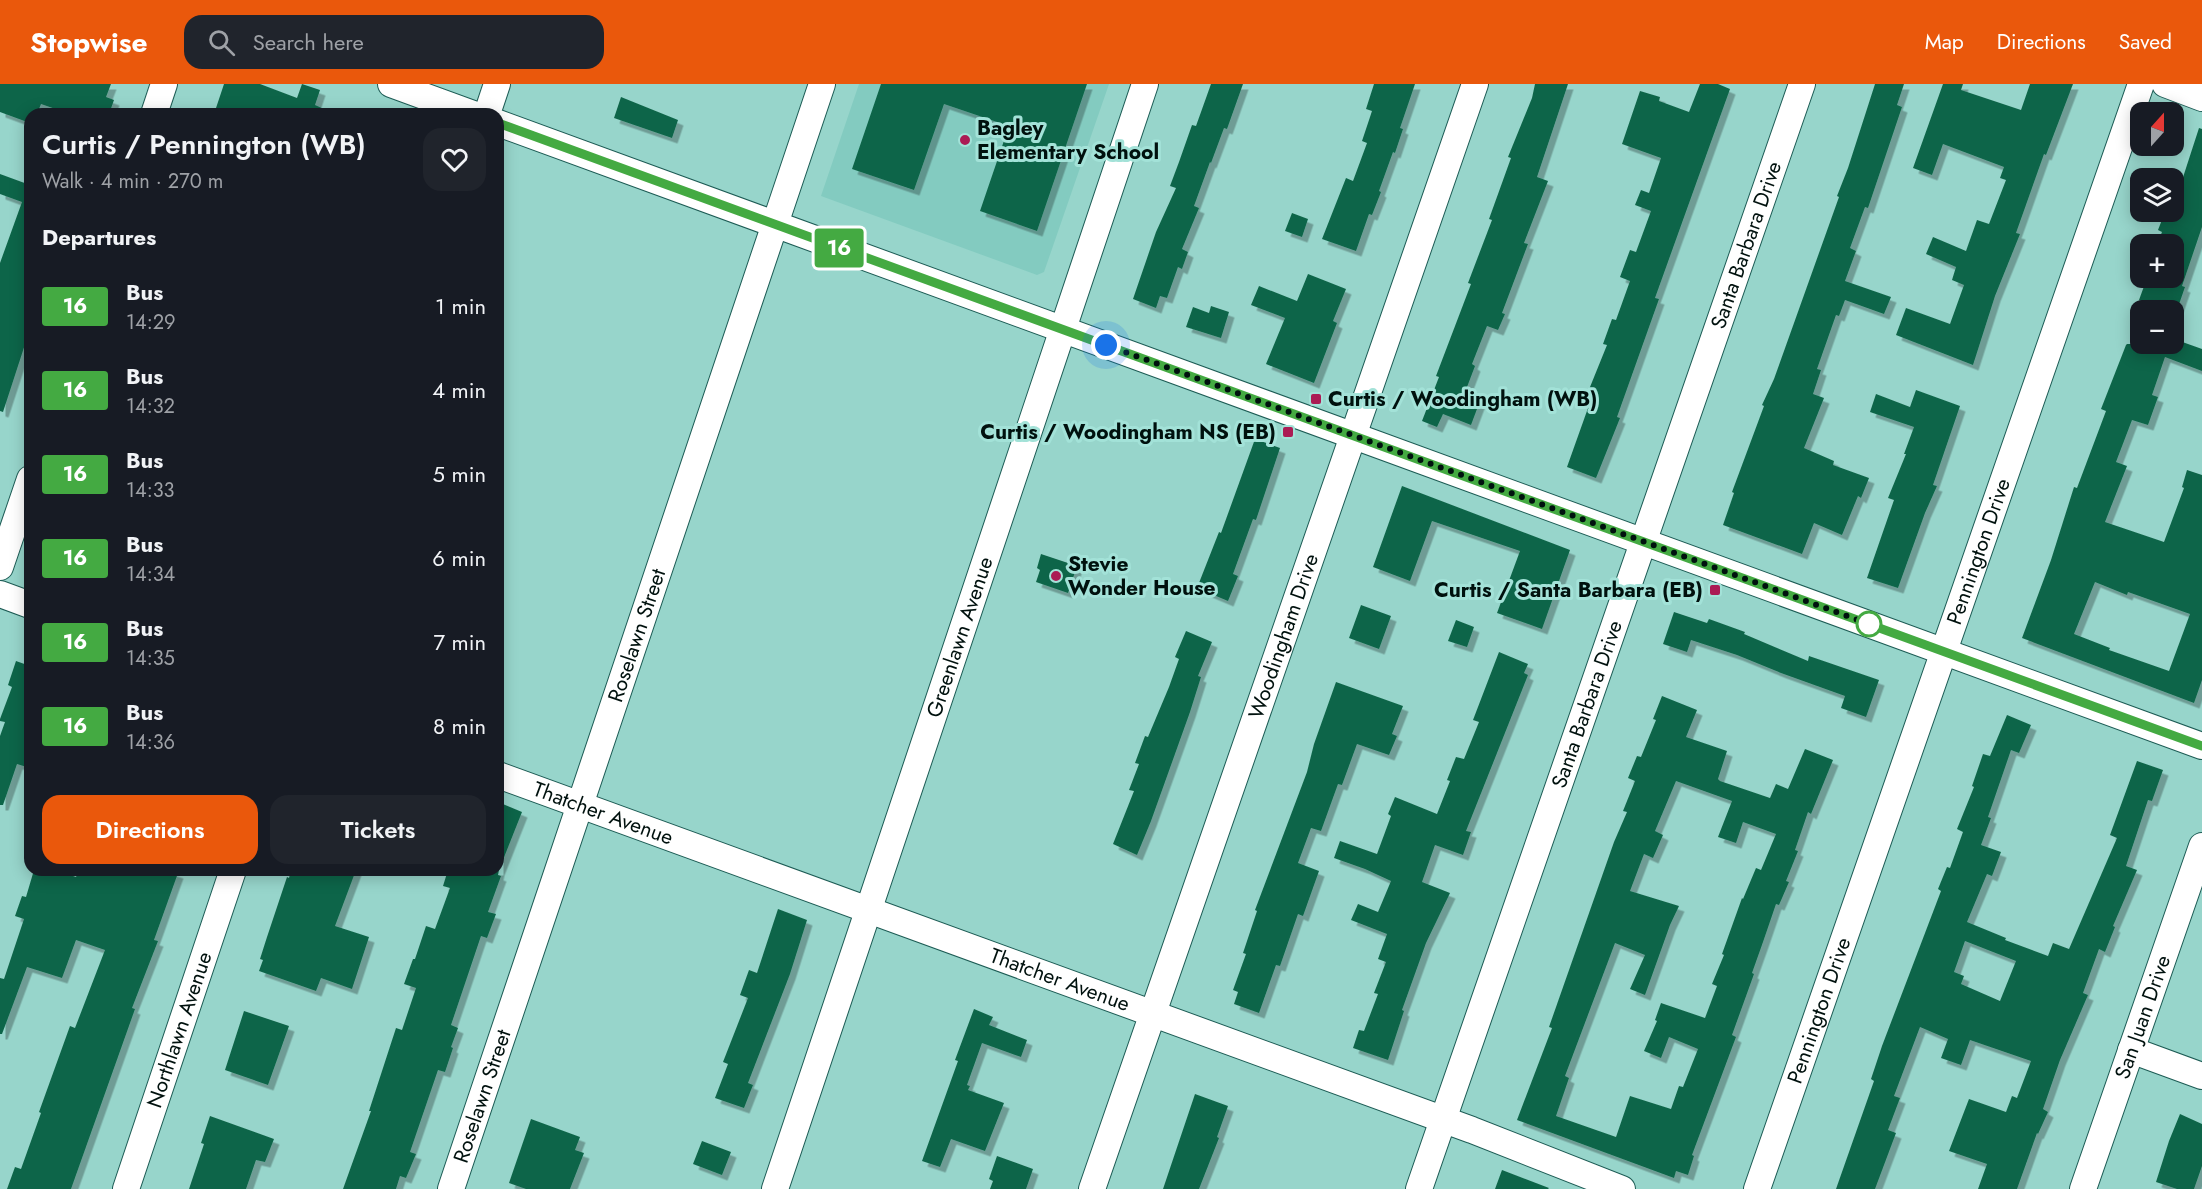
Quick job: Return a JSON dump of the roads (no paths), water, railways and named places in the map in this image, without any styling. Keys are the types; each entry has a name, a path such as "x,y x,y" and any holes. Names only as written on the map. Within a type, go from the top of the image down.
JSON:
{"street":[{"path":"156,108 164,84"},
{"path":"391,84 457,108"},
{"path":"489,108 497,84"},
{"name":"Roselawn Street","path":"451,1189 822,84"},
{"name":"Greenlawn Avenue","path":"775,1189 1145,84"},
{"name":"Woodingham Drive","path":"1092,1189 1475,84"},
{"name":"Santa Barbara Drive","path":"1419,1189 1802,84"},
{"name":"Pennington Drive","path":"1757,1189 2141,84"},
{"path":"2165,84 2202,98"},
{"path":"504,125 2202,746"},
{"path":"0,567 24,497"},
{"path":"0,594 24,603"},
{"name":"Thatcher Avenue","path":"504,778 1442,1119 1622,1189"},
{"name":"San Juan Drive","path":"2083,1189 2202,846"},
{"name":"Northlawn Avenue","path":"126,1189 231,876"},
{"path":"2131,1050 2202,1076"}],"place":[{"name":"Bagley Elementary School","path":"965,140"},
{"name":"Curtis / Woodingham (WB)","path":"1316,399"},
{"name":"Curtis / Woodingham NS (EB)","path":"1288,432"},
{"name":"Stevie Wonder House","path":"1056,576"},
{"name":"Curtis / Santa Barbara (EB)","path":"1715,590"}]}
